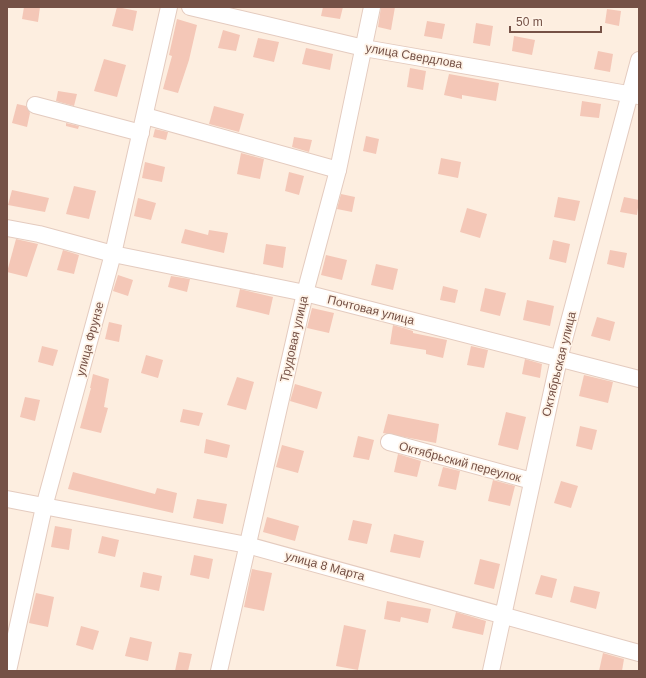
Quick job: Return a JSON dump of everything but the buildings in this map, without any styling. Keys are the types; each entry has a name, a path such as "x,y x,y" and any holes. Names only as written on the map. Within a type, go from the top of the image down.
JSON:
{"street":[{"name":"улица Фрунзе","path":"8,671 44,507 113,254 169,7"},
{"name":"улица Свердлова","path":"190,7 364,48 634,95"},
{"name":"Трудовая улица","path":"219,671 305,293 338,170 372,7"},
{"name":"Октябрьская улица","path":"492,671 559,359 634,95 639,60"},
{"path":"35,105 140,133"},
{"path":"145,116 338,170"},
{"name":"Почтовая улица","path":"7,228 39,234 113,254 305,293 639,379"},
{"name":"Октябрьский переулок","path":"389,442 532,481"},
{"name":"улица 8 Марта","path":"7,499 247,545 639,653"}]}
